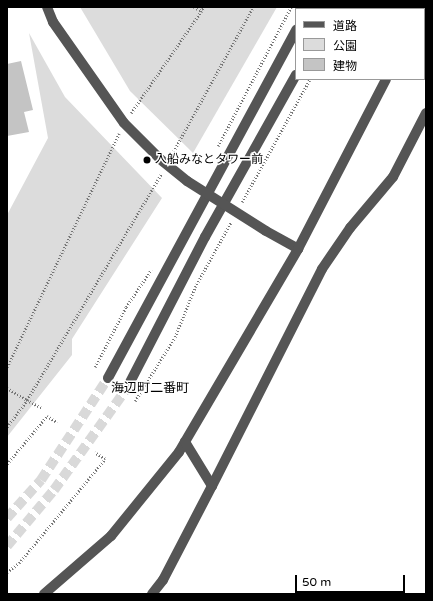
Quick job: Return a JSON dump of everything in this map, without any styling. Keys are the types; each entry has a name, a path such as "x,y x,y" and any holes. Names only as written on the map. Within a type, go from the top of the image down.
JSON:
{"street":[{"path":"47,7 54,22 124,123 166,164 187,181 266,231 298,249"},
{"path":"108,378 295,32"},
{"path":"127,388 205,237 295,77"},
{"path":"44,594 111,536 186,442 298,249 385,80"},
{"path":"152,594 163,580 322,269 350,228 393,177 426,113"},
{"path":"186,442 212,486"}],"path":[{"path":"194,7 202,11"},
{"path":"7,367 124,123 204,7"},
{"path":"7,427 27,400 166,164 253,7"},
{"path":"241,204 309,80"},
{"path":"134,401 175,337 195,287 233,218"},
{"path":"7,388 42,408"},
{"path":"7,464 47,416 57,422"},
{"path":"7,572 19,563 105,459 95,453"}],"green space":[{"path":"80,7 277,7 193,153 130,91"},
{"path":"29,33 65,97 162,198 72,339 72,355 7,437 7,215 48,138"}],"building":[{"path":"21,61 33,110 24,112 29,132 7,136 7,64"}],"tunnel":[{"path":"7,518 41,480 108,378"},
{"path":"7,546 54,490 127,388"}],"place":[{"name":"入船みなとタワー前","path":"147,160"}],"district":[{"name":"海辺町二番町","path":"150,388"}]}
